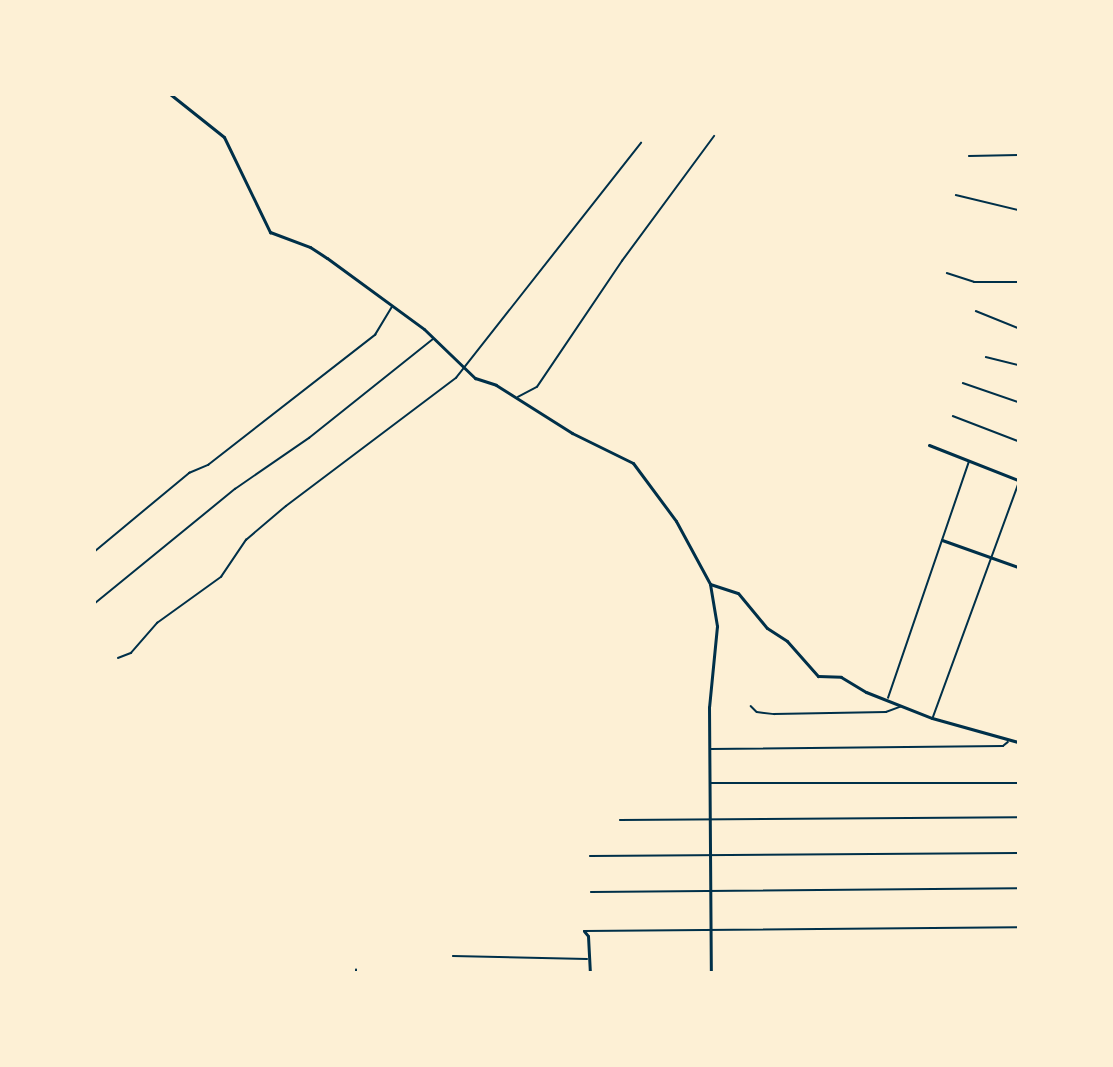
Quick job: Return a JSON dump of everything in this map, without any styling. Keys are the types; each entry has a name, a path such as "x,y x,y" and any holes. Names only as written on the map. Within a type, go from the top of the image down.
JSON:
{"street":[{"path":"170,94 224,137 270,232 310,247 434,338 475,378 518,398 572,433 633,463 676,521 710,584 717,626 709,708 711,972"},
{"path":"929,445 1018,480"},
{"path":"942,540 1018,567"},
{"path":"710,584 738,593 767,628 787,641 818,676 841,677 887,700 932,718 1008,742 1018,742"},
{"path":"584,931 588,936 590,972"}],"lane":[{"path":"518,398 537,387 622,261 714,136"},
{"path":"118,658 131,652 158,623 221,577 246,540 430,394 456,378 641,143"},
{"path":"969,156 1018,155"},
{"path":"956,195 1018,210"},
{"path":"947,273 974,282 1018,282"},
{"path":"94,552 189,473 208,465 375,335 392,307"},
{"path":"976,311 1018,328"},
{"path":"94,604 235,489 309,438 434,338"},
{"path":"986,357 1018,365"},
{"path":"963,383 1018,402"},
{"path":"952,416 1018,441"},
{"path":"887,700 970,461"},
{"path":"932,718 1018,485"},
{"path":"751,706 757,712 774,714 886,712 901,706"},
{"path":"709,748 1003,746 1008,742"},
{"path":"709,783 1018,783"},
{"path":"620,820 1018,817"},
{"path":"590,856 1018,853"},
{"path":"591,892 1018,888"},
{"path":"584,931 710,928 1018,927"},
{"path":"453,956 589,960"}]}
